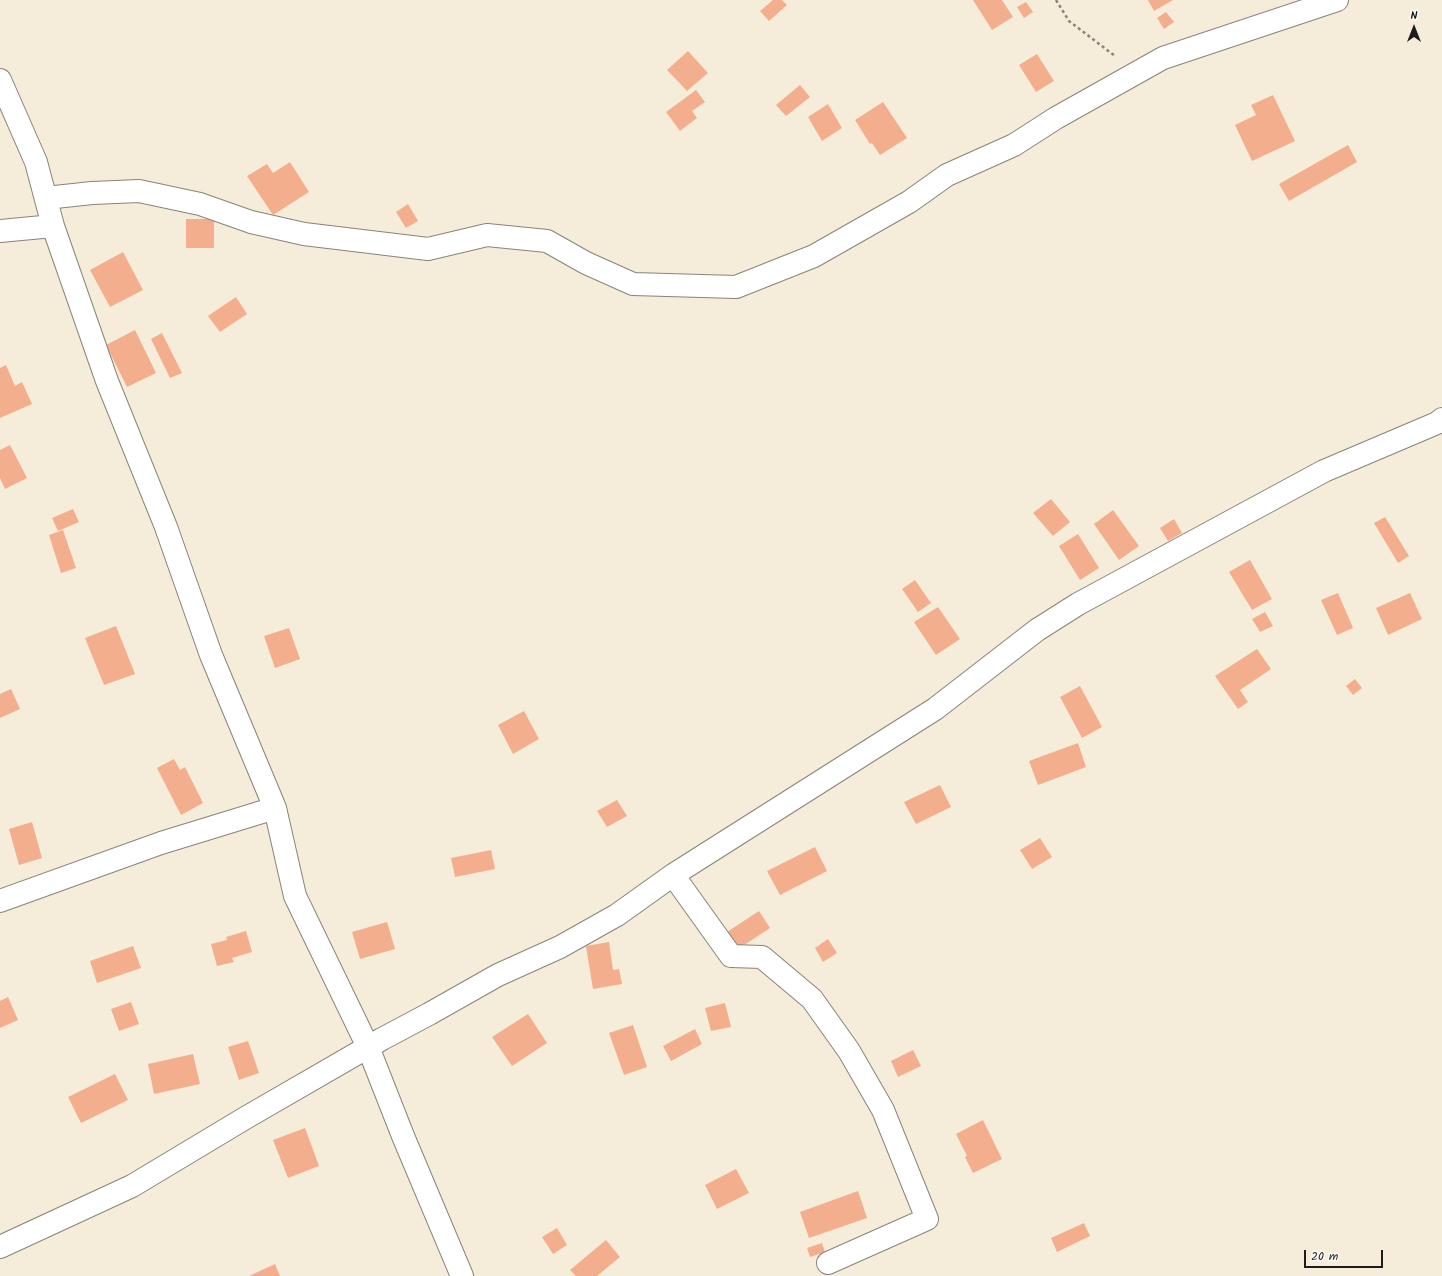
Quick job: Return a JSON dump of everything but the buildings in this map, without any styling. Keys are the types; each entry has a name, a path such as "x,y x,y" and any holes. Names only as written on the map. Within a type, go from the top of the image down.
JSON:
{"street":[{"path":"46,198 92,193 139,191 200,204 251,222 304,234 428,249 487,235 547,241 586,263 633,284 736,288 814,256 909,202 947,175 1014,145 1056,118 1163,58 1337,0"},
{"path":"0,80 36,162 53,226 107,381 166,527 211,655 274,808 295,896 368,1047 403,1136 462,1276"},
{"path":"0,230 53,226"},
{"path":"0,1247 132,1186 368,1047 498,975 560,947 611,918 673,875 935,709 1037,630 1078,604 1324,471 1437,423 1442,419"},
{"path":"0,901 161,843 274,808"},
{"path":"673,875 731,956 762,957 812,999 849,1051 883,1110 927,1219 828,1263"}],"path":[{"path":"1056,0 1069,21 1102,47 1139,72"}]}
